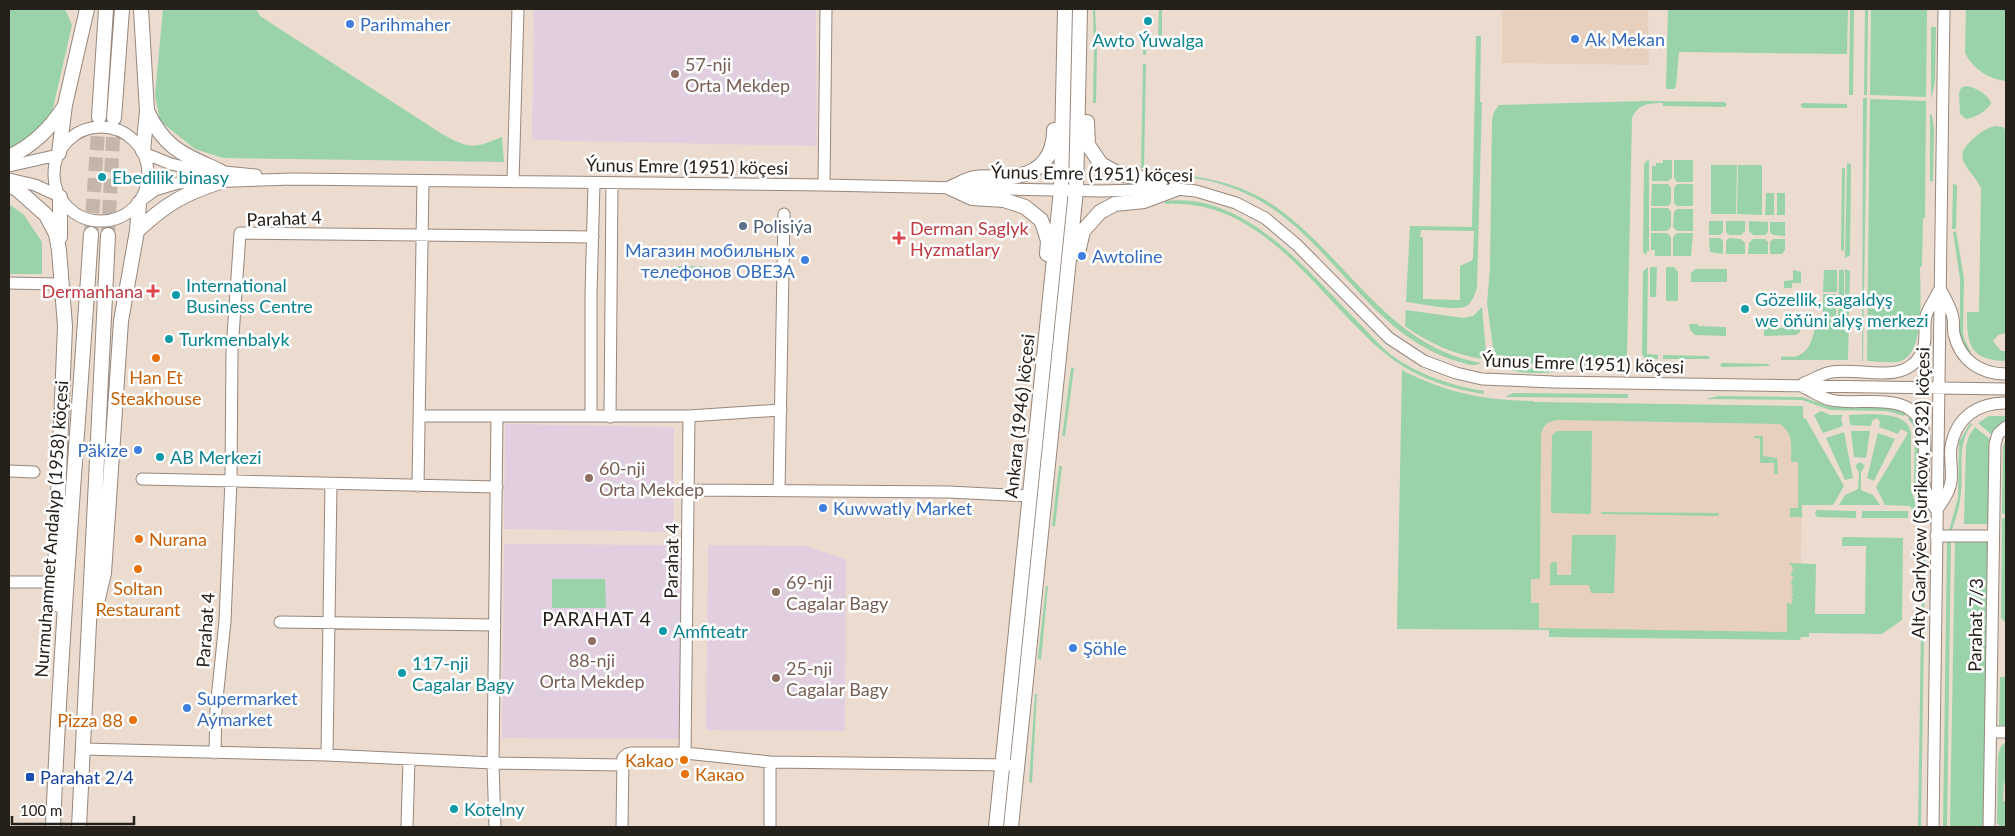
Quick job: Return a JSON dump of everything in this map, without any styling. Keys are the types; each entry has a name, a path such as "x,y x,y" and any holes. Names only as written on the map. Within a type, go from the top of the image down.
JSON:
{"main road":[{"path":"58,154 65,105 87,9"},
{"path":"99,117 106,9"},
{"path":"114,118 122,9"},
{"path":"141,9 146,111 143,152"},
{"name":"Ankara (1946) köçesi","path":"996,827 1061,190 1065,9"},
{"name":"Ankara (1946) köçesi","path":"1011,827 1076,190 1080,9"},
{"path":"9,157 39,139 55,121 65,105"},
{"path":"950,188 973,178 1021,175 1041,164 1052,150 1055,118 1063,108"},
{"path":"1078,109 1087,121 1088,145 1101,164 1123,176 1147,179 1176,189"},
{"path":"146,111 162,138 179,152 220,176"},
{"path":"138,231 154,216 184,195 220,176"},
{"path":"9,185 18,190 46,215 56,234 60,250"},
{"path":"950,188 972,198 1013,201 1033,212 1041,220 1047,234 1045,269 1052,283"},
{"path":"1066,284 1075,271 1079,242 1083,231 1100,212 1115,204 1144,201 1176,189"},
{"path":"59,196 65,326 55,570 62,636"},
{"path":"88,640 104,573 120,321 138,231 139,202"},
{"name":"Nurmuhammet Andalyp (1958) köçesi","path":"53,827 62,636 91,234"},
{"path":"79,827 108,235"}],"street":[{"path":"513,182 518,9"},
{"path":"824,185 826,9"},
{"name":"Alty Garlyýew (Surikow, 1932) köçesi","path":"1933,827 1944,9"},
{"path":"108,127 122,131 134,140 143,152 149,172 148,184 139,202 127,214 113,220 98,221 82,218 69,209 59,196 54,178 54,168 58,154 67,141 79,132 93,128 108,127"},
{"name":"Ýunus Emre (1951) köçesi","path":"143,152 171,164 220,176"},
{"path":"9,166 58,154"},
{"name":"Ýunus Emre (1951) köçesi","path":"139,202 155,190 178,183 220,176 293,179 824,185 1061,190 1176,189 1196,191 1223,198 1265,218 1297,245 1393,341 1424,361 1456,373 1482,379 1505,380 2006,389"},
{"path":"9,179 35,185 59,196"},
{"path":"418,486 424,181"},
{"path":"591,416 594,183"},
{"path":"610,417 612,183"},
{"path":"779,491 784,214"},
{"name":"Parahat 4","path":"214,753 216,709 225,621 231,480 232,351 240,233 423,235"},
{"path":"423,235 592,237"},
{"path":"9,283 56,284"},
{"path":"1940,288 1953,317 1954,335 1962,353 1970,362 1982,370 2006,374"},
{"path":"1799,386 1832,372 1893,372 1910,366 1924,349 1926,316 1940,288"},
{"path":"1799,386 1832,400 1889,402 1907,408 1916,416 1924,434 1924,485 1936,512"},
{"path":"1936,512 1951,486 1951,447 1959,428 1969,413 1979,407 2006,403"},
{"path":"420,416 689,416 780,410"},
{"path":"495,827 493,763 497,416"},
{"name":"Parahat 4","path":"686,753 689,416"},
{"name":"Parahat 7/3","path":"1989,827 1995,444 1998,434 2006,427"},
{"path":"9,471 34,472"},
{"path":"142,479 497,487"},
{"path":"327,755 331,484"},
{"path":"689,490 949,492 1029,496"},
{"path":"1936,536 1994,536"},
{"path":"9,582 57,582"},
{"path":"280,622 495,625"},
{"path":"1991,732 2006,732"},
{"path":"83,749 327,755 493,763 623,765"},
{"path":"622,827 624,755 631,752 686,753 770,762 1018,766"},
{"path":"408,827 409,758"},
{"path":"770,762 770,827"}],"shaded area":[{"name":"57-nji Orta Mekdep","path":"534,9 816,9 817,146 532,140"},
{"name":"Ak Mekan","path":"1502,9 1648,9 1649,65 1502,63"},
{"path":"1534,402 1803,406 1800,633 1531,629"},
{"name":"60-nji Orta Mekdep","path":"505,424 674,427 674,532 504,529"},
{"name":"88-nji Orta Mekdep","path":"504,544 683,545 681,739 502,738"},
{"path":"708,545 806,546 846,559 845,731 706,730"}],"green space":[{"path":"9,9 65,9 72,25 51,117 27,141 9,150"},
{"path":"163,9 256,9 260,16 451,139 472,146 484,144 502,137 504,162 223,158 195,149 160,121 155,95"},
{"path":"1093,9 1095,9 1097,49 1096,103 1093,103"},
{"path":"1159,9 1162,9 1162,45 1146,45 1146,55 1143,54 1143,41 1158,41"},
{"path":"1668,9 1848,9 1847,54 1679,52 1676,86 1674,89 1666,89"},
{"path":"1850,9 1854,9 1853,95 1849,95"},
{"path":"1865,9 1868,9 1867,95 1864,95"},
{"path":"1871,9 1927,9 1926,97 1870,95"},
{"path":"1966,9 2006,9 2006,81 1987,75 1968,59 1965,53"},
{"path":"1931,27 1936,27 1935,82 1931,99"},
{"path":"1476,36 1481,36 1480,102 1482,102 1477,288 1474,297 1468,305 1463,307 1447,308 1406,302 1410,226 1472,227","holes":["1421,230 1474,231 1473,258 1471,261 1460,266 1460,300 1423,299 1423,237 1420,237"]},
{"path":"1143,64 1146,64 1144,168 1141,168"},
{"path":"1966,86 1981,92 1991,103 1980,114 1966,119 1960,114 1959,93 1961,88"},
{"path":"1863,98 1867,98 1862,361"},
{"path":"1870,99 1926,101 1925,218 1923,218 1922,266 1920,267 1920,319 1915,346 1909,356 1901,361 1893,362 1867,361"},
{"path":"1647,101 1725,102 1727,105 1725,107 1663,106 1663,103 1653,103 1641,107 1634,113 1632,118 1627,357 1621,363 1607,365 1504,363 1500,361 1493,348 1487,303 1490,268 1492,120 1494,112 1499,105"},
{"path":"1803,103 1847,104 1847,108 1803,108 1800,105"},
{"path":"1930,115 1932,115 1934,129 1933,181 1930,181"},
{"path":"1995,126 2003,127 2006,131 2006,333 1998,335 1993,341 2001,351 2006,351 2006,361 1994,360 1977,353 1970,341 1967,323 1967,312 1979,312 1981,189 1963,161 1962,155 1964,149 1974,137"},
{"path":"1649,159 1649,251 1647,251 1646,255 1643,252 1644,164"},
{"path":"1663,160 1672,160 1672,178 1668,181 1652,181 1652,166 1656,166 1656,163 1663,163"},
{"path":"1674,160 1693,160 1693,182 1677,182 1674,178"},
{"path":"1847,163 1851,164 1850,255 1845,258"},
{"path":"1711,165 1737,165 1736,214 1711,214"},
{"path":"1738,165 1762,165 1762,215 1737,214"},
{"path":"1842,168 1845,168 1844,251 1841,250"},
{"path":"1165,173 1195,176 1223,182 1263,199 1302,228 1394,320 1420,339 1448,354 1481,363 1473,365 1460,362 1431,351 1405,335 1382,316 1297,228 1265,204 1247,194 1218,183 1195,178 1165,175"},
{"path":"1652,184 1668,184 1671,188 1671,203 1668,206 1651,206"},
{"path":"1677,184 1693,184 1693,206 1677,206 1674,203 1674,188"},
{"path":"1953,184 1957,185 1956,229 1952,229"},
{"path":"1766,193 1774,193 1774,215 1765,215"},
{"path":"1777,193 1785,193 1785,215 1777,215"},
{"path":"1165,201 1195,202 1223,209 1249,222 1297,260 1390,354 1411,368 1459,386 1484,391 1484,394 1458,389 1433,381 1398,363 1362,332 1288,256 1261,234 1232,217 1200,206 1165,204"},
{"path":"9,204 24,215 42,242 42,274 9,274"},
{"path":"1651,208 1668,208 1671,212 1671,227 1667,231 1651,231"},
{"path":"1677,209 1693,209 1693,231 1677,231 1673,227 1674,212"},
{"path":"1709,221 1723,221 1723,232 1720,235 1709,235"},
{"path":"1726,221 1745,221 1745,231 1741,235 1729,235 1726,232"},
{"path":"1749,221 1768,222 1768,232 1765,235 1753,235 1749,231"},
{"path":"1770,222 1785,222 1785,236 1773,235 1770,232"},
{"path":"1956,231 1964,278 1963,334 1971,352 1969,355 1960,338 1960,279 1953,232"},
{"path":"1651,233 1667,233 1671,237 1671,256 1655,256 1655,250 1651,250"},
{"path":"1677,233 1693,233 1691,256 1673,256 1673,237"},
{"path":"1709,238 1720,238 1723,241 1723,254 1710,252"},
{"path":"1729,238 1741,239 1745,243 1745,254 1726,254 1726,241"},
{"path":"1753,239 1765,239 1768,242 1768,254 1748,254 1749,243"},
{"path":"1773,239 1785,239 1785,250 1782,254 1770,254 1770,242"},
{"path":"678,266 707,266 707,280 678,279"},
{"path":"1648,267 1647,354 1658,355 1658,359 1645,359 1642,354 1643,271"},
{"path":"1650,267 1657,267 1656,297 1650,297"},
{"path":"1666,267 1674,267 1678,272 1678,301 1666,301"},
{"path":"1695,269 1727,269 1727,282 1691,282 1691,273"},
{"path":"1845,269 1850,271 1848,360 1781,360 1781,357 1798,356 1807,349 1812,340 1815,324 1845,325"},
{"path":"1793,270 1801,272 1801,283 1792,283 1792,288 1784,288 1784,281 1793,280"},
{"path":"1824,270 1837,270 1837,292 1823,292"},
{"path":"1839,270 1844,270 1844,324 1815,323 1815,319 1838,319"},
{"path":"1823,294 1837,294 1836,317 1823,316"},
{"path":"1482,307 1486,353 1483,359 1462,355 1442,347 1423,338 1405,326 1406,310 1464,318 1473,316"},
{"path":"1689,324 1726,327 1726,336 1695,335 1690,330"},
{"path":"1792,325 1801,326 1800,332 1796,335 1764,336 1764,327 1792,328"},
{"path":"1663,355 1708,356 1710,358 1663,359"},
{"path":"1722,363 1768,364 1770,366 1722,367 1720,365"},
{"path":"1071,368 1074,368 1065,436 1062,436 1063,430"},
{"path":"1507,368 1572,369 1548,373 1530,373 1513,371"},
{"path":"1402,370 1450,390 1498,399 1534,402 1803,406 1803,418 1806,419 1844,486 1833,505 1802,505 1802,517 1790,517 1790,508 1798,508 1798,462 1791,462 1790,436 1780,424 1558,420 1546,424 1541,435 1540,577 1539,579 1531,579 1531,603 1539,603 1539,628 1787,632 1787,602 1791,605 1793,599 1791,597 1793,590 1791,588 1793,586 1791,583 1793,577 1791,575 1793,568 1789,563 1816,564 1815,614 1865,614 1866,546 1842,546 1842,538 1844,537 1903,538 1902,620 1882,634 1809,633 1809,637 1801,637 1800,640 1549,637 1549,630 1397,629"},
{"path":"1513,393 1628,394 1628,398 1505,397"},
{"path":"1718,396 1802,397 1831,407 1888,407 1906,413 1904,416 1887,411 1830,410 1802,400 1706,399"},
{"path":"1821,411 1830,415 1843,415 1841,418 1843,426 1823,433 1814,415"},
{"path":"1849,415 1885,415 1902,420 1908,425 1911,433 1911,489 1920,519 1917,519 1910,506 1885,505 1876,487 1908,433 1901,429 1898,434 1879,427 1880,422 1877,418 1872,421 1871,426 1850,425"},
{"path":"1910,416 1919,430 1918,487 1925,512 1924,517 1914,486 1915,430 1908,419"},
{"path":"1989,416 2006,416 2006,421 1992,435 1978,423"},
{"path":"1970,423 1972,424 1967,433 1962,451 1961,490 1957,515 1952,530 1949,530 1958,498 1959,442"},
{"path":"1975,427 1990,439 1988,524 1964,524 1966,446 1969,436"},
{"path":"1557,431 1592,431 1591,514 1553,513 1551,511 1552,435"},
{"path":"1851,431 1870,431 1866,458 1854,457"},
{"path":"1844,432 1853,478 1845,480 1826,438"},
{"path":"1878,433 1895,439 1874,481 1867,478"},
{"path":"1754,436 1763,436 1763,456 1777,458 1778,474 1774,474 1774,463 1760,463 1760,439 1754,438"},
{"path":"2006,439 2006,514 2002,514 2003,446"},
{"path":"1860,462 1865,466 1861,472 1861,490 1873,495 1880,505 1839,505 1845,495 1858,489 1859,472 1855,466"},
{"path":"1059,466 1062,466 1055,526 1052,526"},
{"path":"1817,510 1856,511 1856,518 1817,517 1815,513"},
{"path":"1862,511 1908,511 1908,518 1862,518"},
{"path":"1601,512 1719,514 1718,516 1601,514"},
{"path":"2002,518 2006,518 2006,623 2001,618"},
{"path":"1572,535 1616,535 1614,593 1591,593 1589,585 1550,585 1550,564 1553,562 1557,562 1557,575 1571,575"},
{"path":"1923,538 1926,544 1924,620 1921,622"},
{"path":"1947,540 1951,541 1947,827 1943,827"},
{"path":"1955,541 1989,541 1984,827 1950,827"},
{"path":"552,579 605,579 606,608 552,608"},
{"path":"1046,586 1048,586 1041,660 1038,657"},
{"path":"1921,629 1924,632 1921,827 1918,827"},
{"path":"2000,677 2005,677 2006,725 1999,725"},
{"path":"1035,694 1037,694 1032,783 1029,782"},
{"path":"2006,742 2006,783 2004,783 2003,801 2006,801 2006,827 2001,827 1997,823 1998,755 2001,746"}],"tunnel":[{"path":"91,234 99,117"},
{"path":"108,235 114,118"}],"place":[{"name":"Awto Ýuwalga","path":"1148,21"},
{"name":"Parihmaher","path":"350,24"},
{"name":"Ak Mekan","path":"1575,39"},
{"name":"57-nji Orta Mekdep","path":"675,74"},
{"name":"Ebedilik binasy","path":"102,177"},
{"name":"Polisiýa","path":"743,226"},
{"name":"Derman Saglyk Hyzmatlary","path":"899,238"},
{"name":"Awtoline","path":"1082,256"},
{"name":"Магазин мобильных телефонов ОВЕЗА","path":"805,260"},
{"name":"Dermanhana","path":"153,291"},
{"name":"International Business Centre","path":"176,295"},
{"name":"Gözellik, sagaldyş we öňüni alyş merkezi","path":"1745,309"},
{"name":"Turkmenbalyk","path":"169,339"},
{"name":"Han Et Steakhouse","path":"156,358"},
{"name":"Päkize","path":"138,450"},
{"name":"AB Merkezi","path":"160,457"},
{"name":"60-nji Orta Mekdep","path":"589,478"},
{"name":"Kuwwatly Market","path":"823,508"},
{"name":"Nurana","path":"139,539"},
{"name":"Soltan Restaurant","path":"138,569"},
{"name":"69-nji Cagalar Bagy","path":"776,592"},
{"name":"Amfiteatr","path":"663,631"},
{"name":"88-nji Orta Mekdep","path":"592,641"},
{"name":"Şöhle","path":"1073,648"},
{"name":"117-nji Cagalar Bagy","path":"402,673"},
{"name":"25-nji Cagalar Bagy","path":"776,678"},
{"name":"Supermarket Aýmarket","path":"187,708"},
{"name":"Pizza 88","path":"133,720"},
{"name":"Kakao","path":"684,760"},
{"name":"Какао","path":"685,774"},
{"name":"Parahat 2/4","path":"30,777"},
{"name":"Kotelny","path":"454,809"}],"district":[{"name":"PARAHAT 4","path":"597,618"}]}
